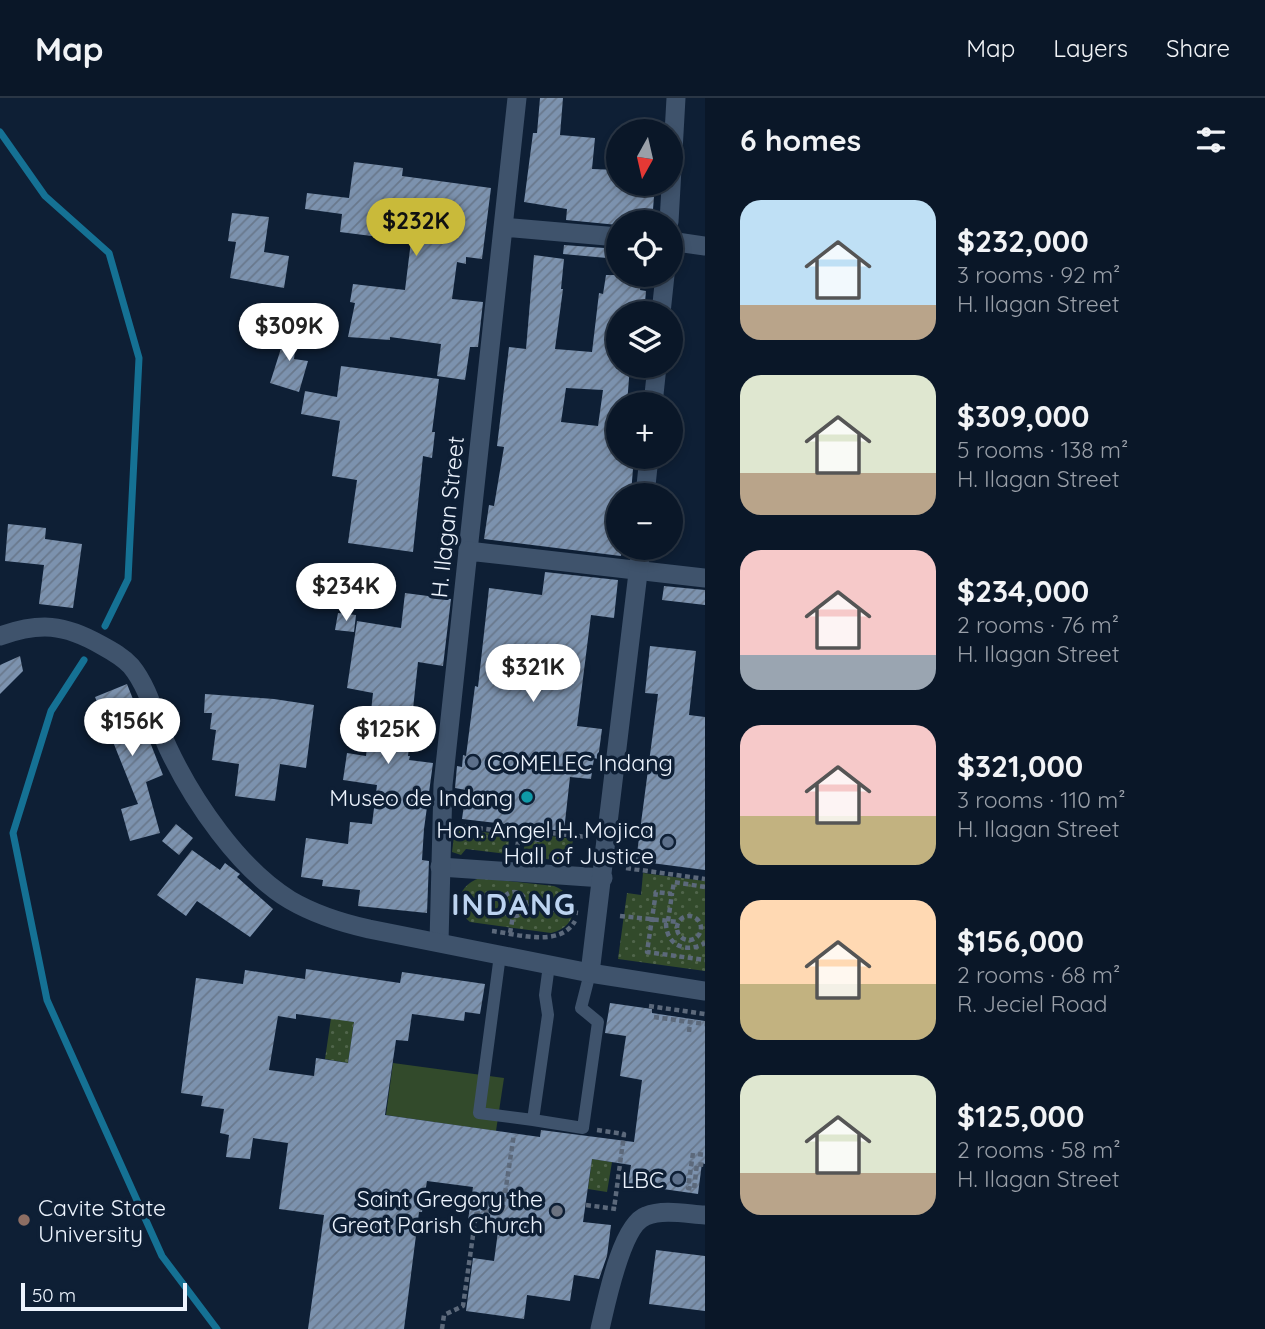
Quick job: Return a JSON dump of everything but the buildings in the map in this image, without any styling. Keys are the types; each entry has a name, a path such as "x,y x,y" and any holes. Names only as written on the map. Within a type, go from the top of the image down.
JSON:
{"street":[{"name":"H. Ilagan Street","path":"439,943 446,746 517,98"},
{"path":"670,210 676,98"},
{"path":"503,227 606,236"},
{"path":"683,243 705,246"},
{"path":"468,551 705,578"},
{"path":"590,972 640,560"},
{"path":"0,636 34,626 57,627 81,635 118,655 138,676 172,756 197,799 231,845 269,885 294,902 338,921 439,943 549,965 705,991"},
{"path":"440,867 603,878"},
{"path":"600,1329 620,1258 635,1223 643,1217 657,1213 705,1215"}],"lane":[{"path":"500,955 479,1113 583,1128 598,1021 581,1008 590,972"},
{"path":"533,1121 548,1015 545,995 549,965"}],"path":[{"path":"460,814 458,826 519,833 540,840 541,832 607,840"},
{"path":"515,859 519,833"},
{"path":"626,869 705,879"},
{"path":"487,930 545,937 561,935 571,928 578,913 583,876"},
{"path":"692,885 693,877"},
{"path":"705,887 674,882 666,933 676,945 687,948 705,943"},
{"path":"516,891 525,897 526,906 522,914 513,916 504,911 502,903 507,894 516,891"},
{"path":"672,894 656,892 648,952 705,960"},
{"path":"489,902 502,903"},
{"path":"526,906 578,913"},
{"path":"510,933 513,916"},
{"path":"620,916 667,922 679,922 684,917 692,917 703,925 699,935 688,940"},
{"path":"679,922 679,934 688,940"},
{"path":"684,970 688,940"},
{"path":"649,1006 705,1014"},
{"path":"654,1017 705,1024"},
{"path":"689,1032 690,1022"},
{"path":"583,1128 624,1134 614,1209 586,1205"},
{"path":"442,1329 444,1315 463,1306 476,1213 503,1207 514,1133"},
{"path":"705,1155 695,1154 688,1188 694,1189 697,1164 705,1165"}],"green space":[{"path":"455,828 505,835 509,840 507,854 466,849 461,855 452,852"},
{"path":"544,835 573,839 570,862 522,856 526,840 542,842"},
{"path":"643,873 705,881 705,971 618,959 627,893 641,895"},
{"path":"480,878 554,886 569,897 573,911 571,918 567,925 551,933 470,922 461,910 460,897 467,886"},
{"path":"331,1018 354,1022 348,1063 325,1059"},
{"path":"393,1063 504,1078 496,1131 386,1115"},
{"path":"592,1159 612,1162 607,1192 588,1189"}],"waterway":[{"path":"0,132 45,196 109,253 139,358 128,579 105,626"},
{"path":"84,660 51,711 13,833 47,1000 162,1256 217,1329"}],"place":[{"name":"COMELEC Indang","path":"473,762"},
{"name":"Museo de Indang","path":"527,797"},
{"name":"Hon. Angel H. Mojica Hall of Justice","path":"668,842"},
{"name":"LBC","path":"678,1179"},
{"name":"Saint Gregory the Great Parish Church","path":"557,1211"},
{"name":"Cavite State University","path":"24,1220"}],"district":[{"name":"INDANG","path":"514,904"}]}
